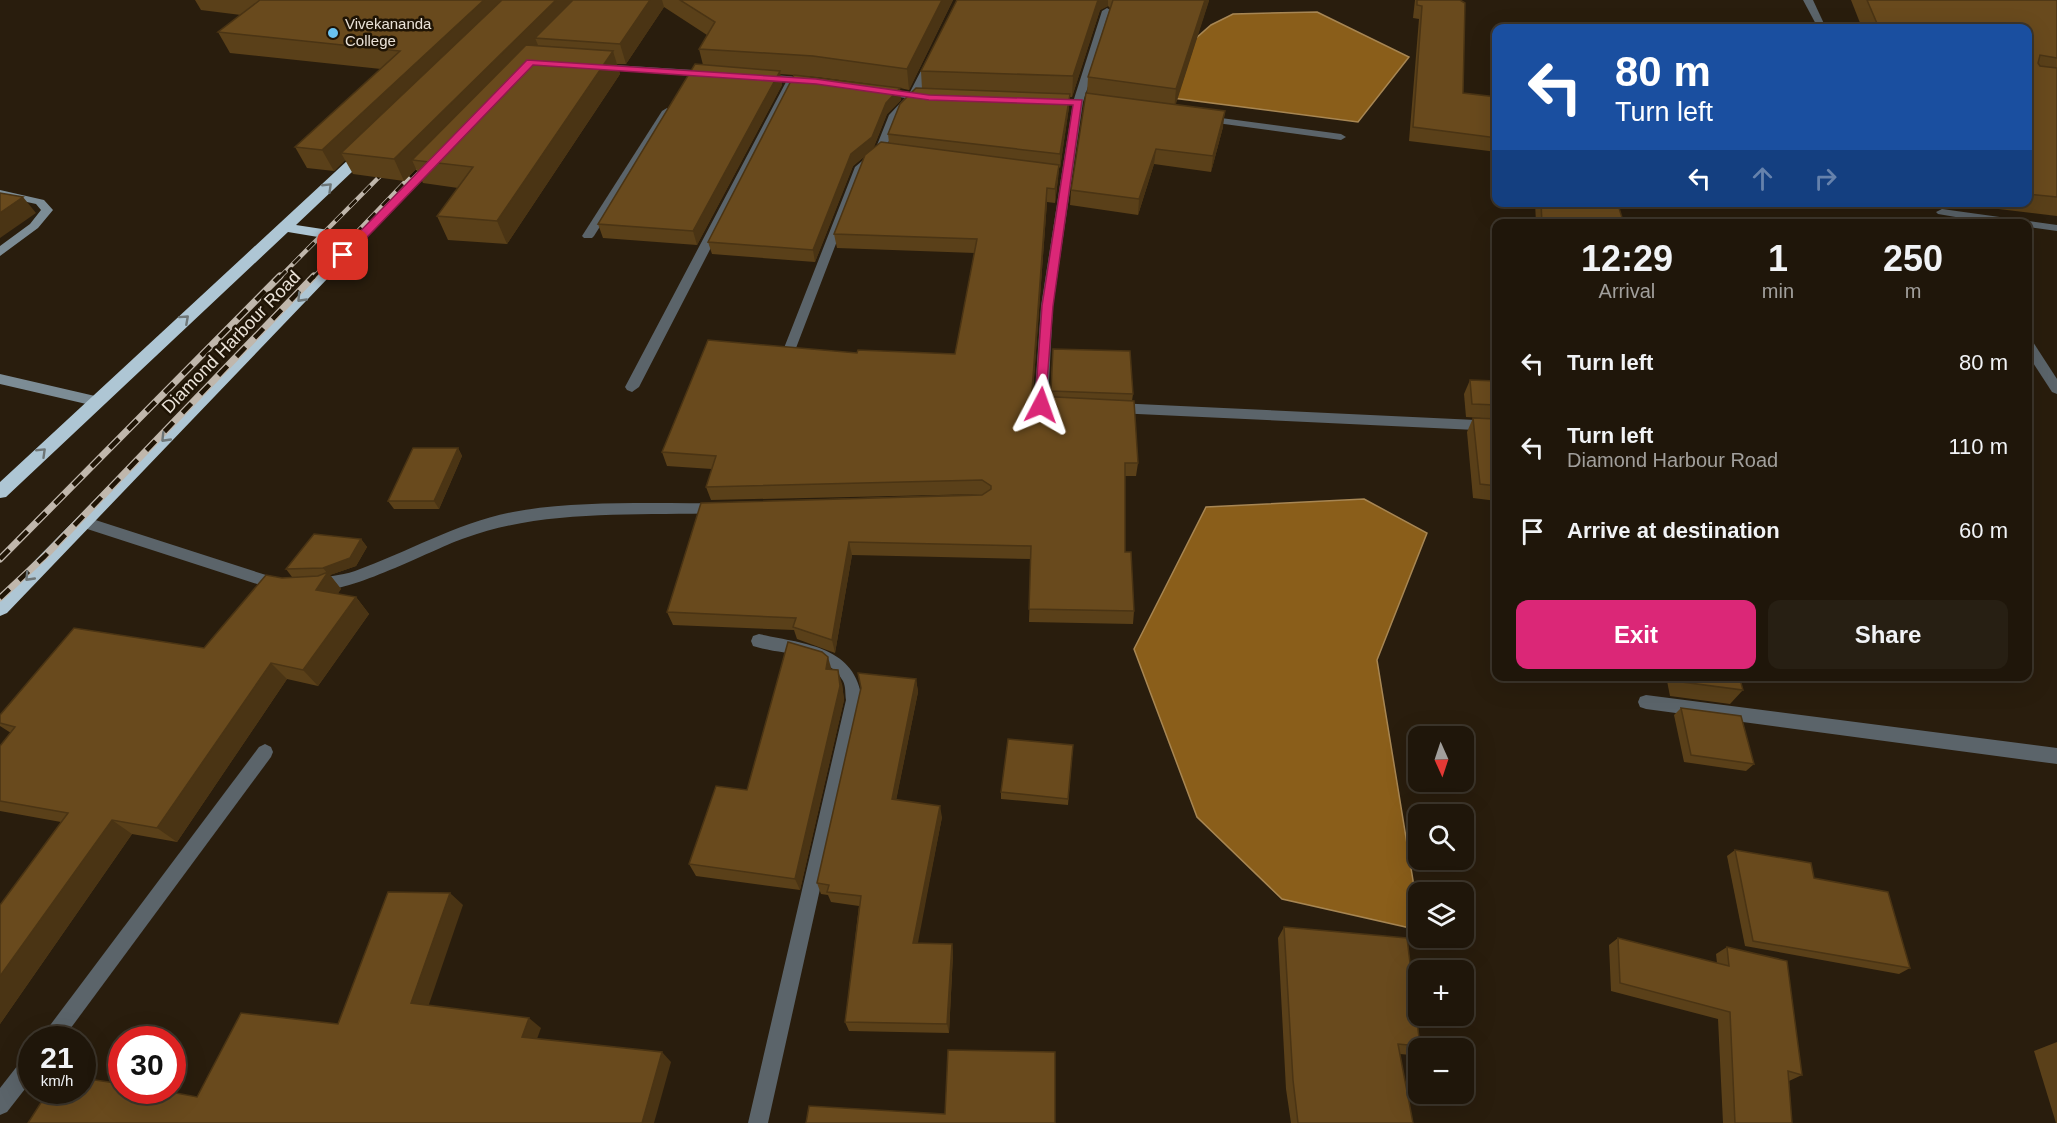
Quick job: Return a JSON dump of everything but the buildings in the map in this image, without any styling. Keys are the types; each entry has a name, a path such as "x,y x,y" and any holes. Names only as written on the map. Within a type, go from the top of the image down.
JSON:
{"highway":[{"path":"0,492 95,401 286,228 379,138"},
{"name":"Diamond Harbour Road","path":"0,608 449,146"},
{"path":"286,228 359,239"}],"street":[{"path":"1808,0 1820,24"},
{"path":"1064,406 1041,405 1047,306 1061,173 1078,103 1107,11"},
{"path":"790,348 860,167 886,152 894,116 913,96 934,53"},
{"path":"588,66 688,78 725,75"},
{"path":"747,76 827,83"},
{"path":"632,387 792,80"},
{"path":"870,90 940,98"},
{"path":"588,236 673,102"},
{"path":"1197,118 1341,137"},
{"path":"0,193 40,201 47,210 34,226 0,252"},
{"path":"1939,207 2000,219"},
{"path":"2032,225 2057,228"},
{"path":"2032,351 2057,389"},
{"path":"2038,361 2057,363"},
{"path":"0,379 95,401"},
{"path":"1099,407 1492,426"},
{"path":"83,522 266,581 296,586 331,584 461,533 513,518 571,512 738,507"},
{"path":"758,1123 854,700 851,679 837,663 813,654 759,641"},
{"path":"1646,702 2057,756"},
{"path":"59,1026 264,752"},
{"path":"0,1105 18,1081"}],"shaded area":[{"path":"1317,12 1409,57 1358,122 1165,97 1170,61 1211,25 1233,14"},
{"path":"1364,499 1427,533 1377,660 1408,850 1408,870 1411,870 1413,882 1408,882 1408,928 1282,899 1197,817 1134,649 1206,507"}],"railway":[{"path":"313,278 428,158"},
{"path":"279,278 391,165"},
{"path":"0,559 280,276"},
{"path":"0,598 45,556 314,276"}],"place":[{"name":"Vivekananda College","path":"333,33"}],"route":[{"path":"343,255 531,62 816,82 929,98 1078,102 1047,306 1041,405"}]}
